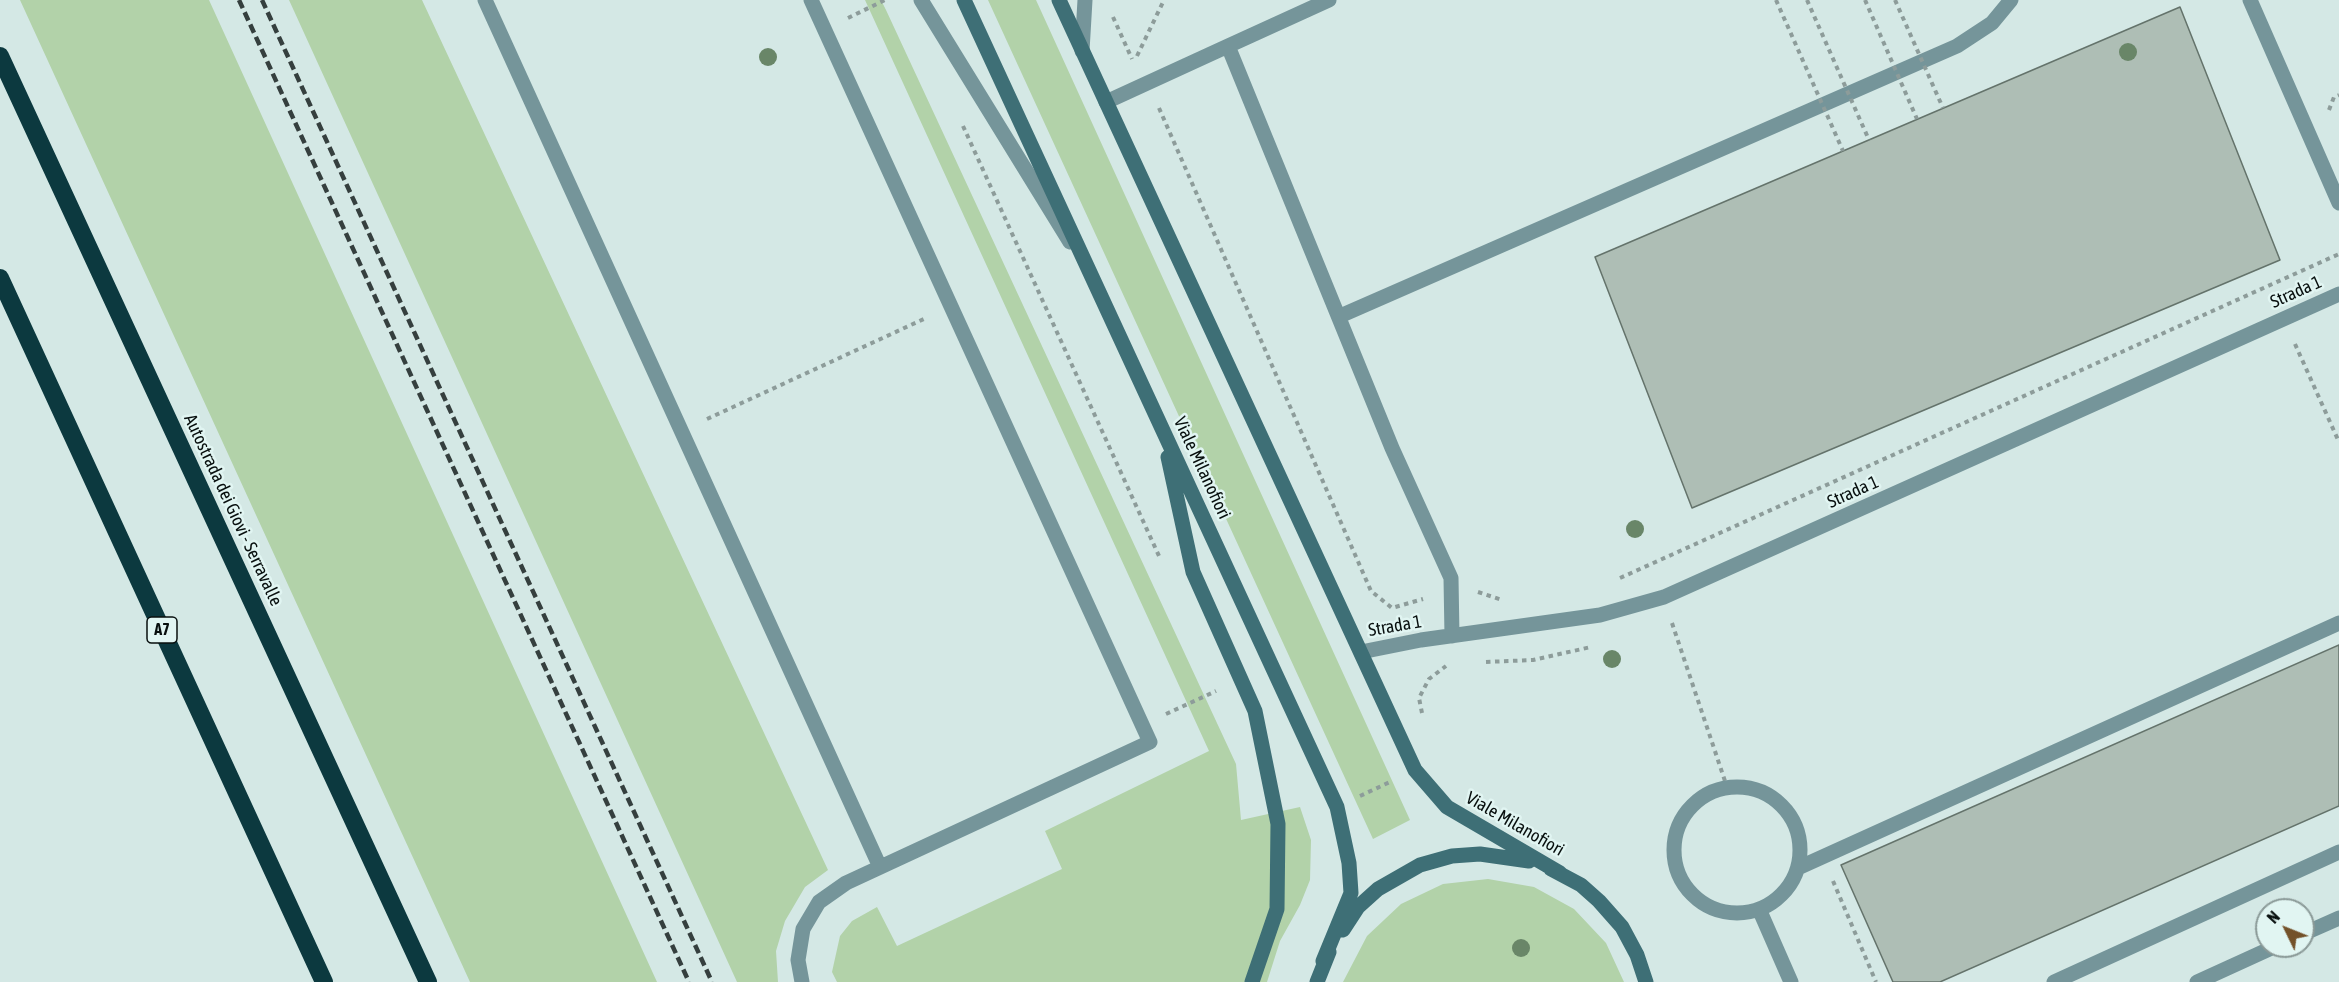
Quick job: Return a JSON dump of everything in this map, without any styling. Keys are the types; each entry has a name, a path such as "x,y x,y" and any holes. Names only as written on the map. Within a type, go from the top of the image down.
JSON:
{"highway":[{"name":"Autostrada dei Giovi - Serravalle","path":"0,56 428,982"},
{"name":"A7","path":"0,278 324,982"}],"main road":[{"name":"Viale Milanofiori","path":"964,0 1337,807 1349,862 1351,892 1323,961"},
{"name":"Viale Milanofiori","path":"1059,0 1415,770 1448,807 1560,873"},
{"path":"1161,428 1193,572 1255,711 1278,824 1277,909 1252,982"},
{"path":"1317,982 1323,961 1358,907 1378,890 1420,865 1452,856 1480,854 1530,861 1560,873 1599,901 1622,927 1637,955 1646,982"}],"street":[{"path":"485,0 880,867"},
{"path":"802,982 798,960 803,929 819,902 846,884 880,867 1150,742 811,0"},
{"path":"921,0 1093,279"},
{"path":"1083,51 1085,0"},
{"path":"1106,102 1329,0"},
{"path":"1340,316 1957,46 1992,23 2011,0"},
{"path":"2250,0 2339,203"},
{"path":"1228,46 1392,448 1451,578 1452,636"},
{"name":"Strada 1","path":"1361,652 1452,636 1600,615 1664,597 2339,294"},
{"path":"1798,868 2339,623"},
{"path":"1727,787 1748,788 1768,795 1784,808 1796,826 1800,846 1798,868 1789,885 1776,899 1759,909 1739,913 1717,910 1699,900 1684,885 1675,866 1673,845 1679,824 1690,807 1707,794 1727,787"},
{"path":"2054,982 2339,852"},
{"path":"1759,909 1791,982"},
{"path":"2315,929 2339,918"},
{"path":"2197,982 2255,956"}],"path":[{"path":"824,29 885,0"},
{"path":"1110,10 1134,62 1164,0"},
{"path":"1776,0 1843,151"},
{"path":"1807,0 1869,140"},
{"path":"1865,0 1917,119"},
{"path":"1895,0 1943,108"},
{"path":"1147,83 1371,591 1392,608 1451,594 1480,592 1513,603"},
{"path":"959,118 1161,560"},
{"path":"1611,581 2339,254"},
{"path":"2269,285 2339,442"},
{"path":"681,430 950,307"},
{"path":"1664,597 1727,787"},
{"path":"1660,626 1671,622"},
{"path":"1477,662 1533,660 1593,646"},
{"path":"1425,721 1419,698 1429,679 1446,665 1456,664"},
{"path":"1142,725 1220,689 1224,697"},
{"path":"1337,807 1415,770"},
{"path":"1825,855 1840,902 1876,982"}],"green space":[{"path":"20,0 209,0 657,982 470,982"},
{"path":"289,0 422,0 828,870 805,887 785,921 776,951 778,982 737,982"},
{"path":"865,0 881,0 886,10 1236,764 1241,820 1300,807 1311,840 1310,880 1300,905 1280,941 1267,982 837,982 832,972 840,936 852,921 877,907 897,946 1062,869 1045,831 1209,751"},
{"path":"988,0 1036,0 1410,820 1373,839"},
{"path":"1488,879 1534,887 1574,909 1606,943 1624,982 1343,982 1367,936 1401,904 1443,884"}],"building":[{"path":"2180,7 2280,260 1692,508 1595,257"},
{"path":"2339,645 2339,806 1940,982 1893,982 1841,865"}],"railway":[{"path":"239,0 689,982"},
{"path":"262,0 712,982"}]}
